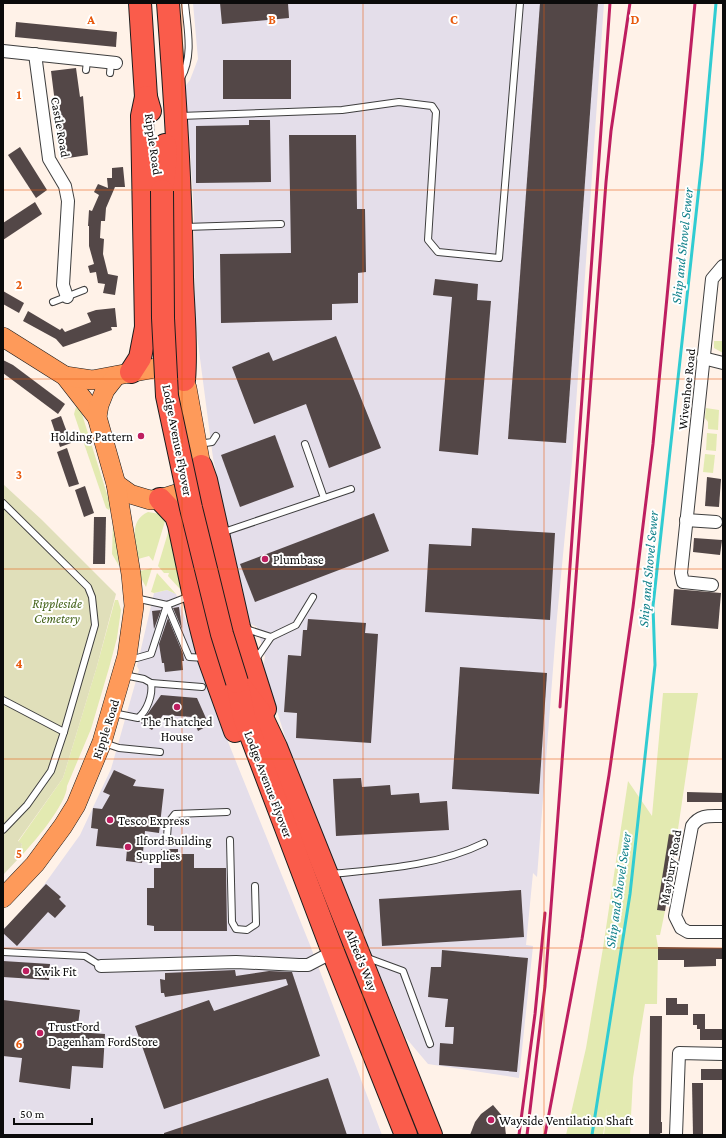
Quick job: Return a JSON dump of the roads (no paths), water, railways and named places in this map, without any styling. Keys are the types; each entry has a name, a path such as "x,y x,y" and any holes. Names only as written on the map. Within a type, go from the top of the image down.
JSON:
{"highway":[{"name":"Ripple Road","path":"140,3 146,97 151,116 154,156 162,191"},
{"name":"Ripple Road","path":"156,3 166,157 162,191"},
{"path":"168,3 177,116 182,227 185,359 184,380"},
{"path":"124,374 140,358 146,326 142,116 146,97"},
{"name":"Lodge Avenue Flyover","path":"162,191 163,318 167,396 200,545 222,634 244,676 291,785"},
{"path":"201,466 206,480 239,627 244,676"},
{"path":"155,499 176,516 209,658 241,747 256,779 284,850 308,885"},
{"name":"Lodge Avenue Flyover","path":"244,676 244,717 308,885"},
{"name":"Alfred's Way","path":"291,785 328,874 431,1135"},
{"name":"Alfred's Way","path":"308,885 406,1135"}],"main road":[{"path":"3,337 65,376 97,417"},
{"path":"65,376 92,380 161,367 172,369 184,380 187,388 201,466 199,475 188,488 155,499 135,511 125,533"},
{"name":"Ripple Road","path":"3,898 35,864 63,826 88,778 102,742 127,656 131,638 134,597 116,484 97,417 99,404 105,390 124,374"},
{"path":"116,484 130,494 155,499"}],"street":[{"path":"3,50 35,54 87,66 113,66"},
{"name":"Castle Road","path":"35,54 50,160 65,186 68,201 63,285 67,296"},
{"name":"Wivenhoe Road","path":"712,586 685,583 681,580 712,278 723,266"},
{"path":"703,358 723,363"},
{"path":"686,520 716,522"},
{"name":"Maybury Road","path":"723,816 703,816 697,819 692,826 675,916 681,928 688,932 723,932"},
{"path":"101,966 236,962 308,965 333,952"},
{"path":"676,1135 679,1048 723,1054"}],"lane":[{"path":"174,81 181,78 186,68 188,57 185,3"},
{"path":"177,116 342,110 398,102 432,106 436,112 428,240 438,252 499,258 520,3"},
{"path":"182,227 281,224"},
{"path":"53,302 84,290"},
{"path":"197,444 212,442 216,436"},
{"path":"305,444 324,498"},
{"path":"218,534 351,489"},
{"path":"3,503 88,587 92,597 95,625 51,771 27,805 3,830"},
{"path":"134,597 167,605 194,596"},
{"path":"244,676 270,637 296,625 313,597"},
{"path":"127,656 137,658 151,654 167,605"},
{"path":"167,605 189,657 209,658"},
{"path":"239,627 270,637"},
{"path":"122,675 144,679 151,684 202,688"},
{"path":"111,712 138,718 143,714 147,704 152,689 151,684"},
{"path":"3,700 64,732"},
{"path":"102,742 119,748 160,752"},
{"path":"167,837 168,823 175,814 227,812"},
{"path":"230,840 232,922 236,928 247,930 256,924 255,886"},
{"path":"328,874 412,866 465,853 484,844"},
{"path":"3,952 85,956 101,966"},
{"path":"360,955 404,971 430,1044"}],"waterway":[{"name":"Ship and Shovel Sewer","path":"592,1135 630,894 655,665 653,606 702,160 716,3"}],"railway":[{"path":"560,707 610,3"},
{"path":"527,1135 545,986 606,182 611,131 630,3"},
{"path":"545,1135 582,939 609,775 633,607 653,444 695,3"},
{"path":"519,1135 535,1014 545,913"}],"place":[{"name":"Holding Pattern","path":"141,436"},
{"name":"Plumbase","path":"265,559"},
{"name":"The Thatched House","path":"177,707"},
{"name":"Tesco Express","path":"110,820"},
{"name":"Ilford Building Supplies","path":"128,847"},
{"name":"Kwik Fit","path":"26,971"},
{"name":"TrustFord Dagenham FordStore","path":"40,1033"},
{"name":"Wayside Ventilation Shaft","path":"491,1120"}],"park label":[{"name":"Rippleside Cemetery","path":"57,610"}]}
